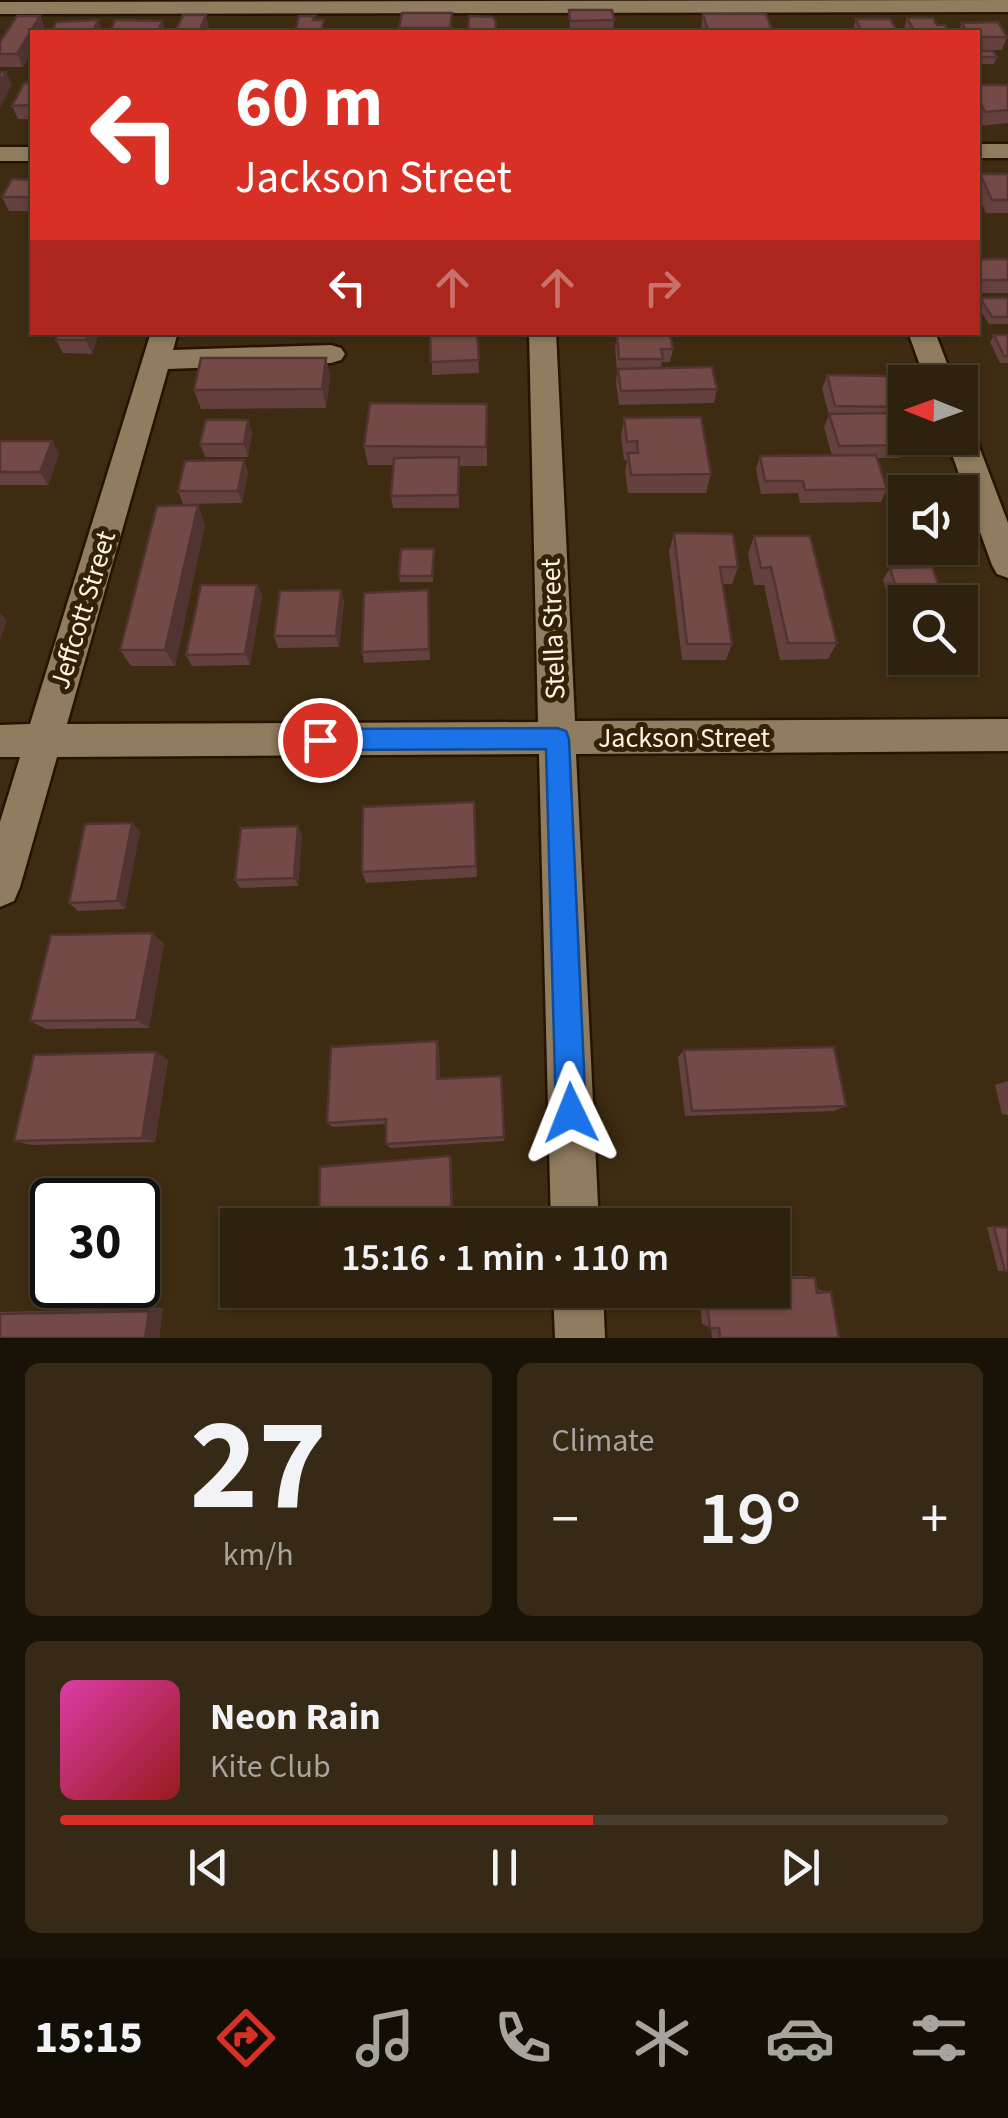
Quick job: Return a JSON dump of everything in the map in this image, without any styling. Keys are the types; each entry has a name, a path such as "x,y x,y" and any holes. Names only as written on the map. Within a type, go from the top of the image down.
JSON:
{"street":[{"path":"0,8 532,3 1008,6"},
{"path":"532,3 534,30"},
{"path":"803,3 813,30"},
{"path":"257,30 265,4"},
{"path":"668,6 673,30"},
{"path":"980,151 1008,151"},
{"path":"0,154 30,154"},
{"name":"Stella Street","path":"542,335 575,1208"},
{"path":"922,335 934,365"},
{"path":"161,346 331,354"},
{"name":"Jeffcott Street","path":"0,888 161,346"},
{"path":"967,455 1008,565"},
{"name":"Jackson Street","path":"0,741 1008,735"},
{"path":"579,1308 580,1338"}],"building":[{"path":"569,10 612,10 614,20 570,21"},
{"path":"402,13 452,13 450,28 399,28"},
{"path":"703,14 766,14 772,30 708,30"},
{"path":"183,15 206,15 200,30 176,30"},
{"path":"17,16 40,16 17,54 0,54 0,42"},
{"path":"299,16 324,20 322,30 296,30"},
{"path":"469,16 493,17 496,22 495,30 468,30"},
{"path":"907,18 933,18 948,30 914,30"},
{"path":"856,19 890,19 897,30 861,30"},
{"path":"98,20 94,30 53,30 56,22"},
{"path":"115,20 162,21 159,30 111,30"},
{"path":"998,22 1007,37 980,37 980,30 966,30 962,23"},
{"path":"980,51 993,51 997,57 980,57"},
{"path":"24,83 30,83 30,105 12,106"},
{"path":"980,85 1008,85 1008,110 985,112 980,102"},
{"path":"980,174 1008,174 1008,200 992,200"},
{"path":"12,179 30,180 30,197 2,197"},
{"path":"980,259 1008,259 1008,280 980,280"},
{"path":"980,298 1008,298 1008,317 992,317"},
{"path":"57,335 87,335 86,340 56,340"},
{"path":"430,335 477,335 479,360 431,362"},
{"path":"617,335 670,335 673,349 661,349 663,359 619,359"},
{"path":"994,335 1008,335 1008,356 1004,356"},
{"path":"201,358 326,358 322,389 194,390"},
{"path":"712,367 717,389 621,391 618,369"},
{"path":"827,375 888,376 888,407 835,406"},
{"path":"370,403 487,404 486,447 364,446"},
{"path":"888,413 888,445 839,446 829,414"},
{"path":"701,417 711,474 631,475 628,453 638,453 637,441 627,442 624,418"},
{"path":"206,420 248,420 244,444 200,444"},
{"path":"0,441 52,441 40,472 0,472"},
{"path":"876,455 887,489 805,490 803,481 765,481 760,456"},
{"path":"459,457 458,495 391,496 394,458"},
{"path":"244,460 238,491 178,491 185,461"},
{"path":"198,505 165,650 120,650 157,506"},
{"path":"674,533 733,534 738,567 720,567 732,644 687,644"},
{"path":"754,536 810,536 837,643 788,643 771,567 761,568"},
{"path":"401,549 434,549 432,576 399,576"},
{"path":"932,567 939,585 895,585 890,568"},
{"path":"201,585 257,585 245,654 186,655"},
{"path":"341,590 336,636 274,636 280,591"},
{"path":"428,590 429,649 362,652 364,593"},
{"path":"474,802 476,866 362,872 363,807"},
{"path":"132,823 117,901 69,903 85,824"},
{"path":"298,826 294,878 235,880 241,828"},
{"path":"153,933 136,1020 30,1021 51,935"},
{"path":"437,1041 437,1079 501,1076 504,1137 386,1144 386,1119 327,1123 331,1047"},
{"path":"834,1047 846,1106 692,1111 684,1050"},
{"path":"156,1052 142,1138 14,1141 34,1055"},
{"path":"450,1156 452,1208 319,1208 320,1167"},
{"path":"994,1227 1008,1227 1008,1271 1005,1271"},
{"path":"790,1278 815,1278 817,1293 831,1292 839,1338 720,1338 719,1328 710,1328 708,1308 790,1308"},
{"path":"149,1311 145,1338 0,1338 0,1314"}],"route":[{"path":"320,740 557,739 571,1113"}]}
